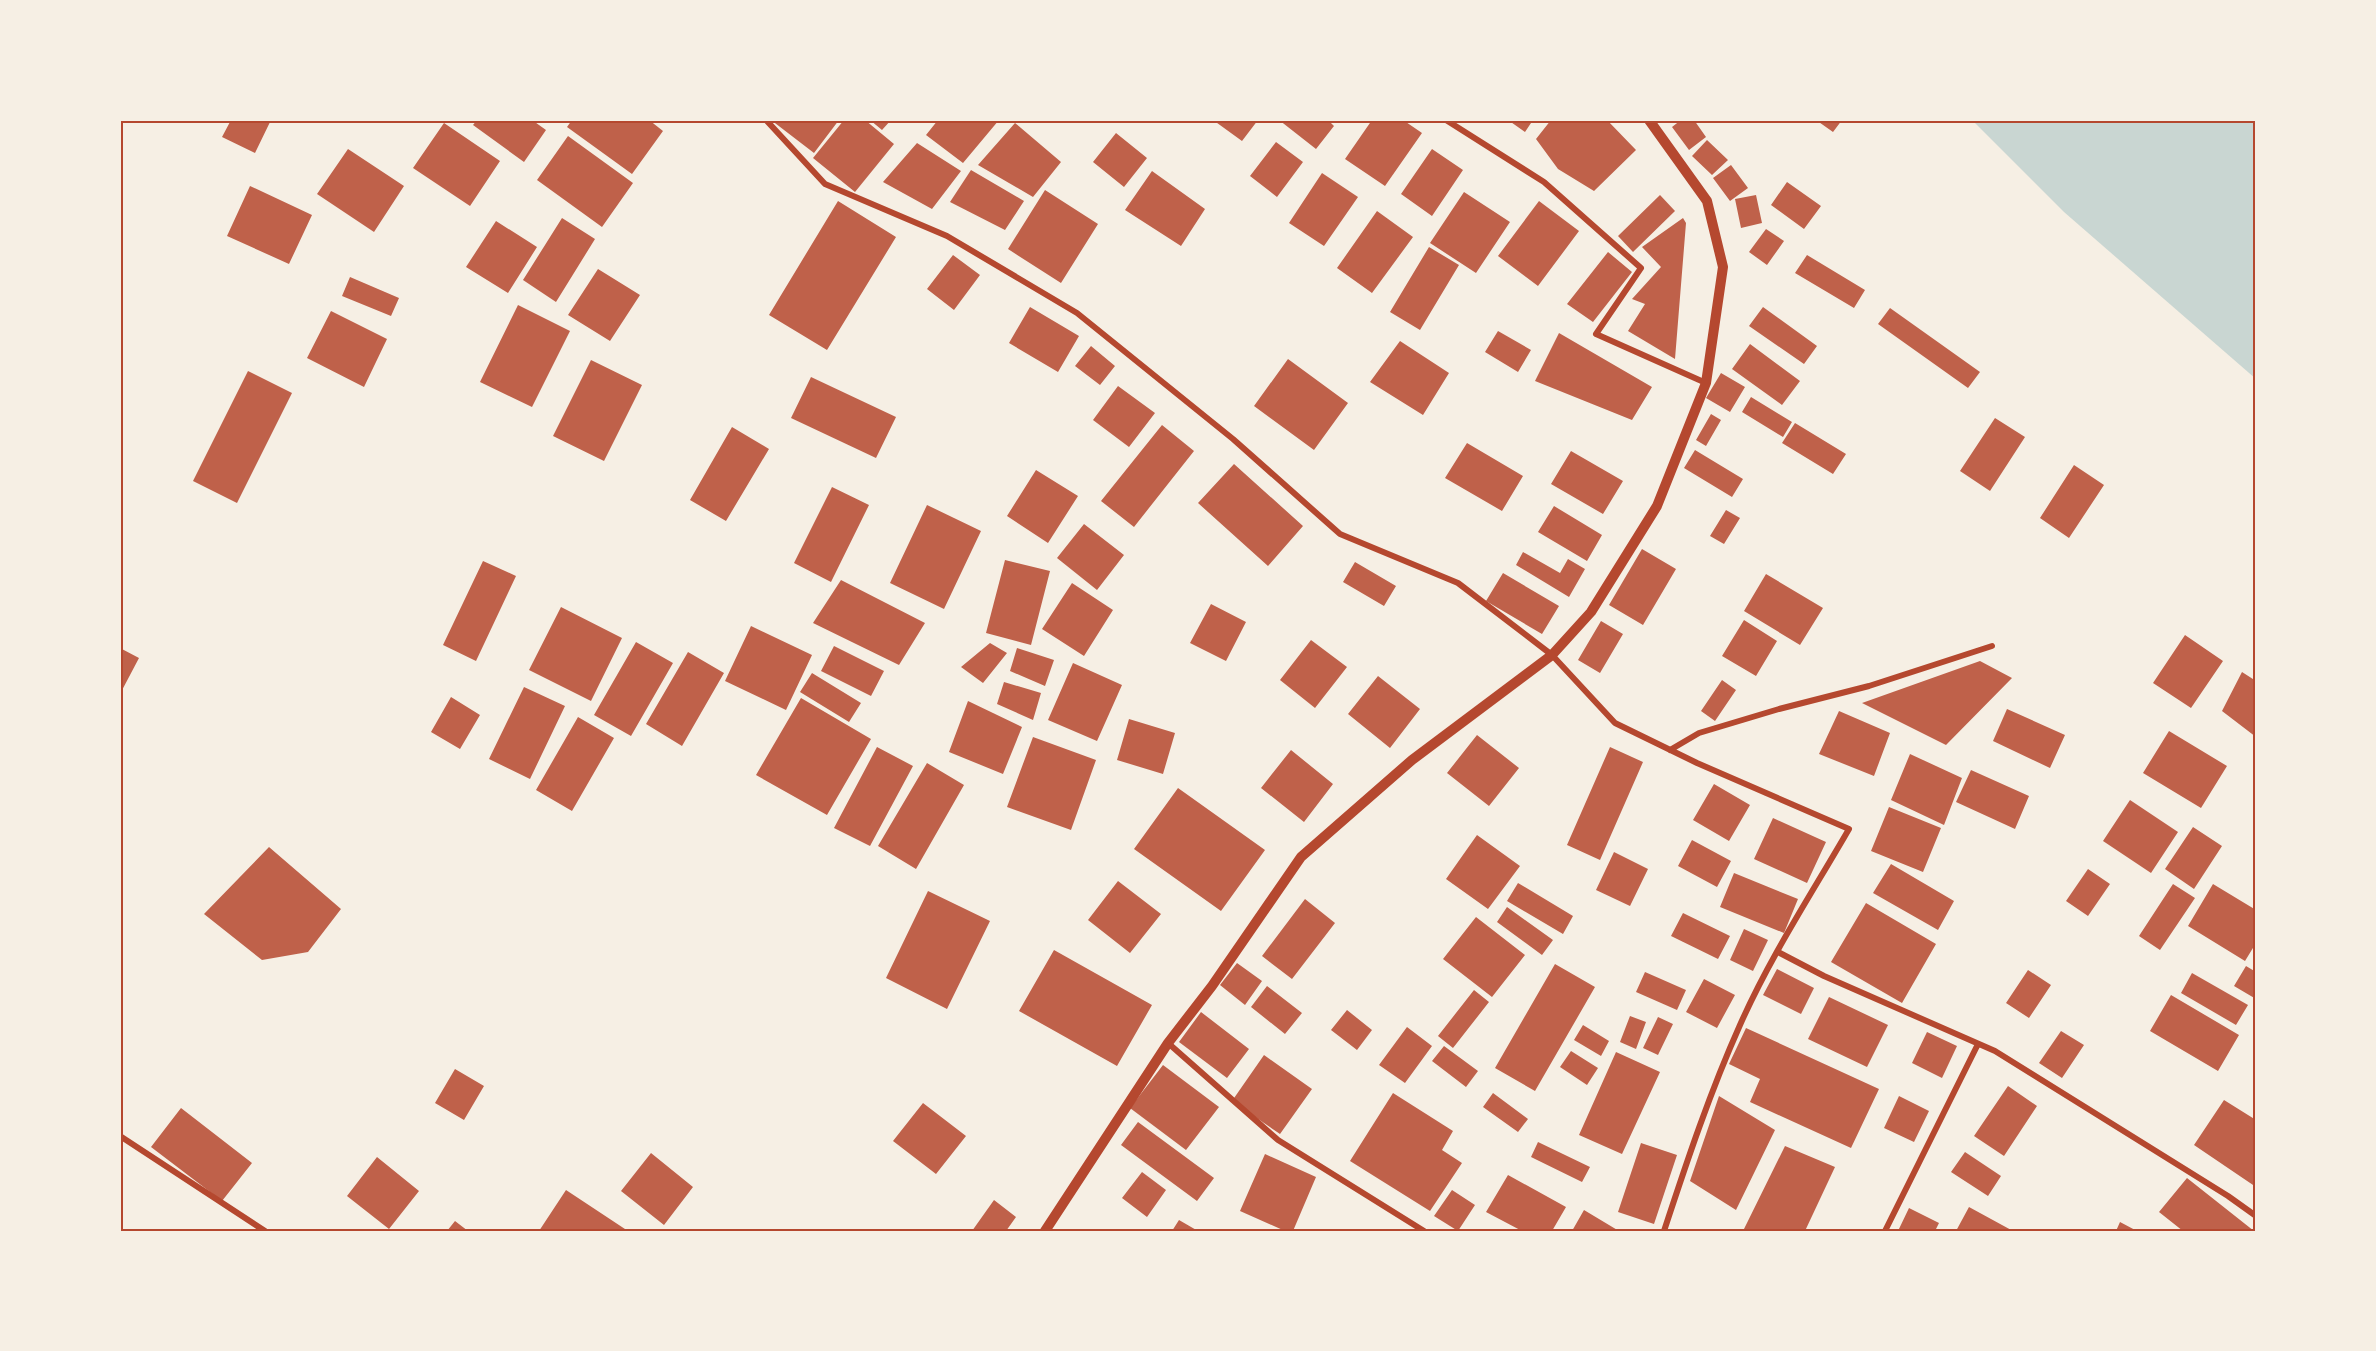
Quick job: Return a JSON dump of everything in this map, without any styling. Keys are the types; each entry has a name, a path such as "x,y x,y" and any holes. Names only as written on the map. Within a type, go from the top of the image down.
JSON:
{"street":[{"path":"766,120 825,184 947,236 1077,313 1233,439 1340,534 1458,583 1552,655 1615,723 1670,750 1849,829 1740,1023 1697,1130 1664,1231"},
{"path":"1446,120 1544,182 1641,268 1596,334 1706,383"},
{"path":"1045,1231 1168,1043 1212,986 1301,857 1412,760 1552,655 1591,612 1657,506 1706,383 1723,267 1707,201 1649,120"},
{"path":"1670,750 1699,733 1779,709 1869,686 1992,646"},
{"path":"1778,952 1824,976 2005,1058 2228,1196 2256,1216"},
{"path":"1168,1043 1278,1140 1424,1231"},
{"path":"1885,1231 1978,1044"},
{"path":"120,1136 265,1231"}],"shaded area":[{"path":"1972,120 2256,120 2256,379 2064,212"}],"building":[{"path":"231,120 271,120 255,153 222,137"},
{"path":"477,120 532,120 546,130 524,162 473,125"},
{"path":"572,120 649,120 663,131 632,174 567,127"},
{"path":"771,120 839,120 814,153"},
{"path":"844,120 865,120 894,144 855,192 813,158"},
{"path":"870,120 891,120 882,130"},
{"path":"938,120 999,120 963,163 926,135"},
{"path":"1213,120 1258,120 1242,141"},
{"path":"1279,120 1328,120 1334,126 1316,149"},
{"path":"1372,120 1403,120 1422,133 1385,186 1345,159"},
{"path":"1508,120 1533,120 1525,132"},
{"path":"1551,120 1607,120 1636,150 1594,191 1558,169 1536,139"},
{"path":"1681,120 1694,120 1706,137 1689,150 1672,127"},
{"path":"1816,120 1842,120 1833,132"},
{"path":"444,123 500,161 470,206 413,168"},
{"path":"1015,123 1061,162 1033,197 978,165"},
{"path":"1116,133 1147,158 1124,187 1093,162"},
{"path":"568,136 633,183 602,227 537,180"},
{"path":"1707,140 1728,160 1712,175 1692,156"},
{"path":"1276,142 1303,162 1277,197 1250,176"},
{"path":"917,143 961,171 932,209 883,182"},
{"path":"348,149 404,186 374,232 317,194"},
{"path":"1432,149 1463,170 1432,216 1401,194"},
{"path":"1731,165 1748,188 1730,201 1713,178"},
{"path":"971,170 1024,201 1005,230 950,202"},
{"path":"1152,171 1205,209 1181,246 1125,210"},
{"path":"1322,173 1358,197 1324,246 1289,223"},
{"path":"1787,182 1821,206 1804,229 1771,205"},
{"path":"250,186 312,215 289,264 227,236"},
{"path":"1045,190 1098,224 1061,283 1008,249"},
{"path":"1464,192 1510,222 1476,273 1430,243"},
{"path":"1660,195 1675,211 1633,252 1618,236"},
{"path":"1756,195 1762,223 1741,228 1735,199"},
{"path":"838,201 896,237 827,350 769,315"},
{"path":"1539,201 1579,231 1538,286 1498,256"},
{"path":"1377,211 1413,237 1372,293 1337,268"},
{"path":"562,218 595,239 556,302 523,280"},
{"path":"1683,218 1686,223 1675,359 1628,331 1645,304 1632,299 1661,267 1642,247"},
{"path":"496,221 537,247 508,293 466,267"},
{"path":"1766,229 1784,241 1767,265 1749,252"},
{"path":"1429,247 1459,265 1420,330 1390,312"},
{"path":"1608,252 1632,272 1593,322 1567,304"},
{"path":"953,255 980,275 954,310 927,289"},
{"path":"1807,255 1865,290 1854,308 1795,273"},
{"path":"598,269 640,295 610,341 568,315"},
{"path":"350,277 399,298 391,316 342,296"},
{"path":"518,305 570,331 532,407 480,382"},
{"path":"1030,307 1079,336 1058,372 1009,343"},
{"path":"1763,307 1817,346 1804,364 1749,326"},
{"path":"1890,308 1980,372 1968,388 1878,324"},
{"path":"331,311 387,339 364,387 307,358"},
{"path":"1498,331 1531,350 1518,372 1485,352"},
{"path":"1559,333 1652,387 1632,420 1535,381"},
{"path":"1400,341 1449,373 1423,415 1370,382"},
{"path":"1750,344 1800,381 1782,405 1732,369"},
{"path":"1091,346 1115,366 1100,385 1075,366"},
{"path":"1288,359 1348,403 1314,450 1254,406"},
{"path":"591,360 642,385 604,461 553,436"},
{"path":"248,371 292,393 237,503 193,481"},
{"path":"1721,373 1745,387 1730,412 1706,398"},
{"path":"811,377 896,417 876,458 791,418"},
{"path":"1118,386 1155,413 1129,447 1093,420"},
{"path":"1751,397 1792,422 1783,437 1742,412"},
{"path":"1711,414 1721,420 1706,446 1696,440"},
{"path":"1995,418 2025,437 1990,491 1960,471"},
{"path":"1795,423 1846,454 1833,474 1782,443"},
{"path":"1162,425 1194,451 1134,527 1101,501"},
{"path":"732,427 769,449 726,521 690,500"},
{"path":"1467,443 1523,476 1502,511 1445,478"},
{"path":"1695,450 1743,479 1732,497 1684,468"},
{"path":"1571,451 1623,481 1603,514 1551,484"},
{"path":"1234,464 1303,526 1268,566 1198,503"},
{"path":"2074,465 2104,485 2069,538 2040,518"},
{"path":"1036,470 1078,496 1048,543 1007,516"},
{"path":"832,487 869,505 831,582 794,563"},
{"path":"927,505 981,531 944,609 890,583"},
{"path":"1554,506 1602,535 1587,561 1538,532"},
{"path":"1726,510 1740,518 1724,544 1710,536"},
{"path":"1084,524 1124,555 1097,590 1057,558"},
{"path":"1642,549 1676,569 1643,625 1609,605"},
{"path":"1523,552 1560,573 1568,559 1585,569 1569,597 1516,565"},
{"path":"1005,560 1050,571 1031,645 986,633"},
{"path":"483,561 516,576 476,661 443,645"},
{"path":"1355,562 1396,586 1384,606 1343,582"},
{"path":"1503,573 1559,606 1542,634 1486,601"},
{"path":"1766,574 1823,608 1800,645 1744,611"},
{"path":"841,580 925,623 899,665 813,623"},
{"path":"1072,583 1113,610 1084,656 1042,629"},
{"path":"1211,604 1246,622 1226,661 1190,643"},
{"path":"561,607 622,638 591,701 529,670"},
{"path":"1744,620 1777,641 1756,676 1722,656"},
{"path":"1601,621 1623,634 1600,673 1578,660"},
{"path":"751,626 812,655 786,710 725,681"},
{"path":"2185,635 2223,661 2191,708 2153,683"},
{"path":"1311,640 1347,667 1315,708 1280,680"},
{"path":"636,642 673,663 631,736 594,715"},
{"path":"990,643 1007,653 983,683 961,667"},
{"path":"834,646 884,671 871,696 821,671"},
{"path":"120,648 139,658 120,694"},
{"path":"1017,648 1054,660 1045,686 1010,671"},
{"path":"688,652 724,673 682,746 646,724"},
{"path":"1980,661 2012,678 1946,745 1862,703"},
{"path":"1073,663 1122,685 1097,741 1048,720"},
{"path":"2242,672 2256,681 2256,737 2222,711"},
{"path":"812,673 861,703 849,722 800,692"},
{"path":"1378,676 1420,709 1390,748 1348,714"},
{"path":"1722,680 1736,690 1715,721 1701,711"},
{"path":"1004,682 1041,693 1033,720 997,704"},
{"path":"524,687 565,706 530,779 489,759"},
{"path":"451,697 480,715 460,749 431,732"},
{"path":"801,698 871,739 827,815 756,775"},
{"path":"968,701 1022,727 1003,774 949,752"},
{"path":"2007,709 2065,735 2050,768 1993,741"},
{"path":"1839,711 1890,733 1874,776 1819,754"},
{"path":"578,717 614,738 572,811 536,790"},
{"path":"1129,719 1175,733 1163,774 1117,760"},
{"path":"2169,731 2227,766 2201,808 2143,773"},
{"path":"1477,735 1519,768 1489,806 1447,773"},
{"path":"1033,737 1096,760 1071,830 1007,807"},
{"path":"877,747 913,766 870,846 834,828"},
{"path":"1610,747 1643,762 1600,860 1567,845"},
{"path":"1291,750 1333,784 1304,822 1261,788"},
{"path":"1910,754 1962,778 1944,825 1891,800"},
{"path":"927,763 964,785 916,869 878,846"},
{"path":"1971,770 2029,796 2015,829 1956,802"},
{"path":"1714,784 1750,805 1729,841 1693,820"},
{"path":"1178,788 1265,850 1221,911 1134,849"},
{"path":"2130,800 2178,832 2151,873 2103,841"},
{"path":"1889,807 1941,828 1923,872 1871,851"},
{"path":"1773,818 1826,842 1807,883 1754,859"},
{"path":"2193,827 2222,846 2194,889 2165,869"},
{"path":"1477,835 1520,866 1488,909 1446,879"},
{"path":"1692,840 1731,861 1717,887 1678,866"},
{"path":"269,847 341,909 308,952 262,960 204,914"},
{"path":"1614,852 1648,869 1630,906 1596,890"},
{"path":"1891,864 1954,901 1938,930 1873,893"},
{"path":"2088,869 2110,884 2088,916 2066,901"},
{"path":"1734,873 1798,899 1784,933 1720,907"},
{"path":"1118,881 1161,914 1130,953 1088,920"},
{"path":"1518,883 1573,916 1563,934 1507,901"},
{"path":"2173,884 2195,898 2160,950 2139,936"},
{"path":"2213,884 2256,910 2256,943 2245,961 2188,926"},
{"path":"928,891 990,921 947,1009 886,978"},
{"path":"1305,899 1335,923 1292,979 1262,956"},
{"path":"1866,903 1936,944 1902,1003 1831,962"},
{"path":"1507,907 1553,940 1542,955 1497,922"},
{"path":"1683,913 1730,936 1718,959 1671,936"},
{"path":"1476,917 1525,955 1492,997 1443,959"},
{"path":"1744,929 1768,940 1753,971 1730,960"},
{"path":"1054,950 1152,1005 1117,1066 1019,1011"},
{"path":"1237,963 1262,981 1245,1005 1220,985"},
{"path":"1555,964 1595,987 1535,1091 1495,1068"},
{"path":"2246,966 2256,972 2256,999 2234,986"},
{"path":"1777,969 1814,988 1801,1014 1763,995"},
{"path":"2028,970 2051,985 2029,1018 2006,1003"},
{"path":"1645,972 1686,990 1677,1010 1636,992"},
{"path":"2192,973 2248,1005 2236,1025 2181,993"},
{"path":"1704,979 1735,995 1717,1028 1686,1012"},
{"path":"1267,986 1302,1013 1285,1034 1251,1007"},
{"path":"1474,990 1489,1002 1453,1048 1438,1036"},
{"path":"2171,995 2239,1035 2218,1071 2150,1031"},
{"path":"1829,997 1888,1025 1867,1067 1808,1039"},
{"path":"1347,1010 1372,1030 1357,1050 1331,1030"},
{"path":"1201,1012 1249,1049 1227,1078 1179,1042"},
{"path":"1630,1016 1646,1022 1636,1049 1620,1042"},
{"path":"1658,1017 1673,1024 1658,1055 1643,1048"},
{"path":"1583,1025 1609,1041 1601,1056 1574,1040"},
{"path":"1407,1027 1432,1046 1405,1083 1379,1065"},
{"path":"1746,1028 1879,1089 1851,1148 1750,1102 1760,1079 1729,1064"},
{"path":"2061,1031 2084,1045 2062,1078 2039,1063"},
{"path":"1927,1032 1957,1046 1942,1078 1912,1063"},
{"path":"1444,1046 1478,1071 1466,1087 1432,1061"},
{"path":"1571,1051 1598,1068 1587,1085 1560,1067"},
{"path":"1616,1052 1660,1072 1622,1154 1579,1135"},
{"path":"1264,1055 1312,1089 1280,1134 1232,1101"},
{"path":"1163,1065 1219,1107 1186,1150 1130,1108"},
{"path":"455,1069 484,1086 464,1120 435,1103"},
{"path":"2008,1086 2037,1106 2004,1156 1974,1136"},
{"path":"1393,1093 1453,1131 1442,1150 1462,1163 1430,1211 1350,1161"},
{"path":"1493,1093 1528,1119 1518,1132 1483,1107"},
{"path":"1719,1096 1775,1130 1736,1210 1690,1181"},
{"path":"1899,1096 1929,1111 1914,1142 1884,1128"},
{"path":"2224,1100 2256,1120 2256,1187 2194,1145"},
{"path":"923,1103 966,1136 936,1174 893,1141"},
{"path":"181,1108 252,1163 222,1201 151,1147"},
{"path":"1138,1122 1214,1178 1197,1201 1121,1145"},
{"path":"1538,1142 1590,1167 1582,1182 1531,1157"},
{"path":"1641,1143 1677,1155 1654,1224 1618,1212"},
{"path":"1785,1146 1835,1167 1805,1231 1743,1231"},
{"path":"1965,1152 2001,1176 1988,1196 1951,1172"},
{"path":"651,1153 693,1187 664,1225 621,1191"},
{"path":"1265,1154 1316,1177 1293,1231 1285,1231 1240,1211"},
{"path":"377,1157 419,1191 389,1229 347,1196"},
{"path":"1142,1172 1166,1190 1147,1217 1122,1198"},
{"path":"1508,1175 1566,1207 1552,1231 1522,1231 1486,1212"},
{"path":"2187,1178 2254,1231 2183,1231 2159,1212"},
{"path":"566,1190 628,1231 539,1231"},
{"path":"1452,1190 1475,1205 1458,1231 1434,1216"},
{"path":"994,1200 1016,1217 1006,1231 972,1231"},
{"path":"1969,1207 2013,1231 1956,1231"},
{"path":"1909,1208 1939,1223 1935,1231 1898,1231"},
{"path":"1584,1210 1619,1231 1572,1231"},
{"path":"1179,1220 1198,1231 1172,1231"},
{"path":"455,1221 468,1231 447,1231"},
{"path":"2120,1222 2137,1231 2116,1231"}]}
